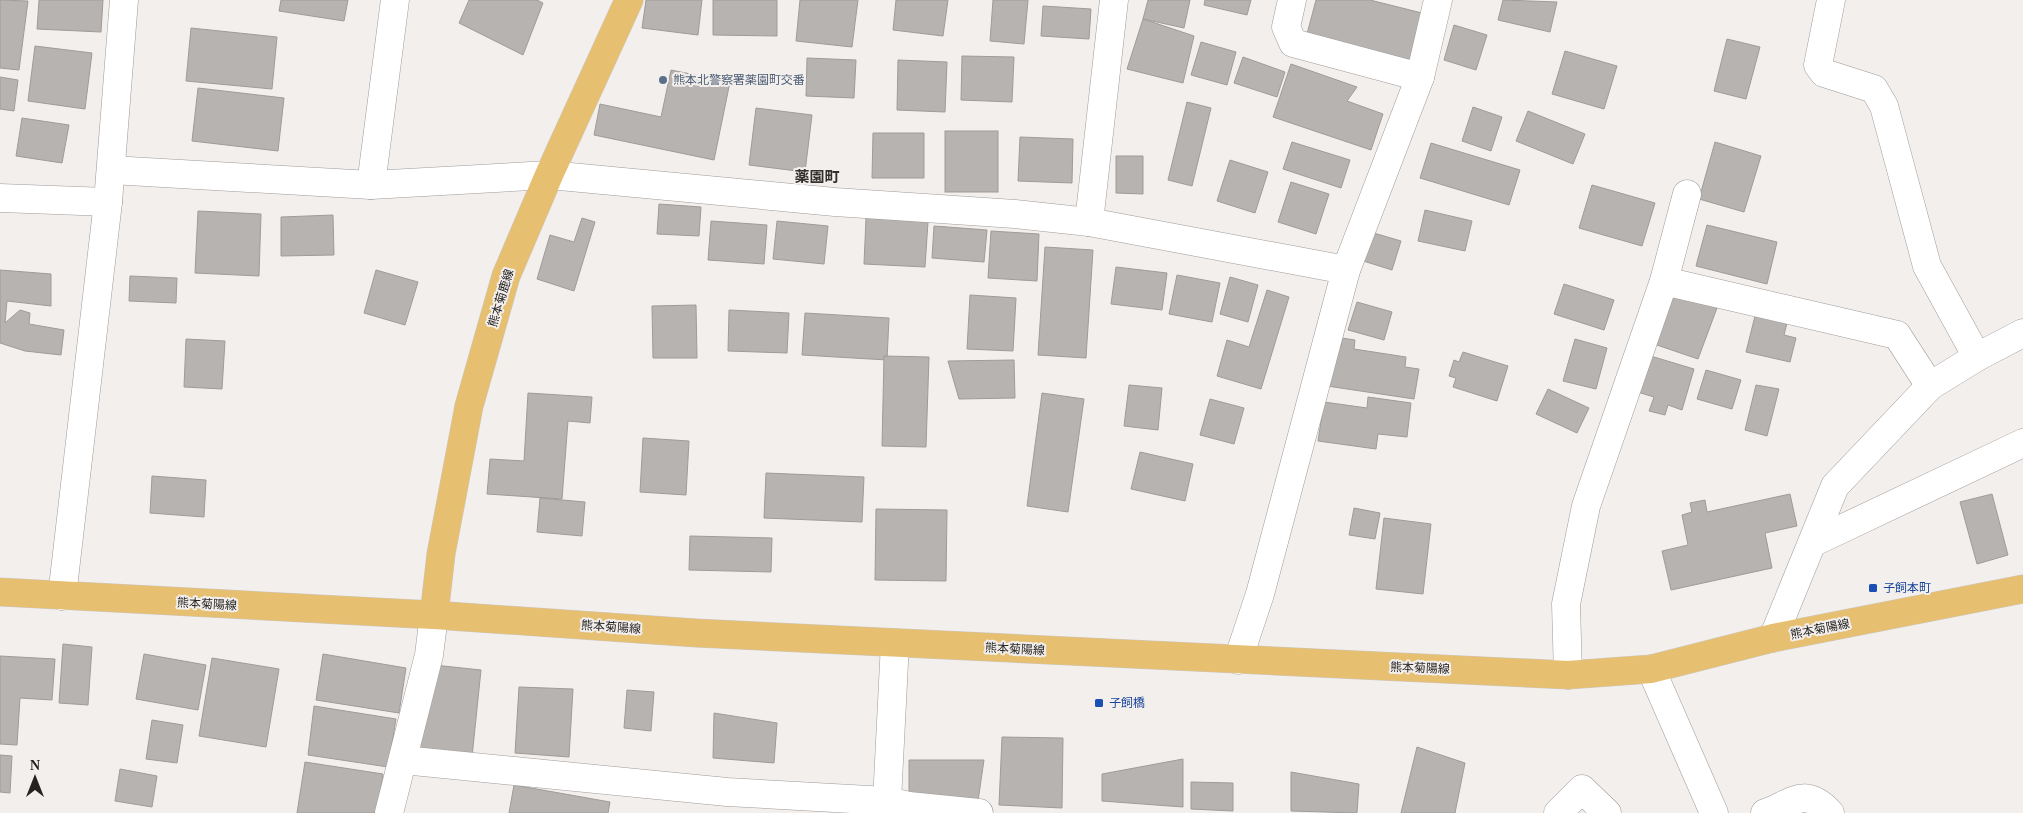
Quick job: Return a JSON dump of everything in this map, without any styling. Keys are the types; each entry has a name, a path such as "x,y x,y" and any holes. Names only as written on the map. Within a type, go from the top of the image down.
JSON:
{"main road":[{"name":"熊本菊鹿線","path":"434,616 441,554 469,406 506,276 549,175 629,0"},
{"name":"熊本菊陽線","path":"0,592 434,616 696,633 1568,675 1651,669 1773,638 2023,589"}],"street":[{"path":"62,596 108,202 124,0"},
{"path":"372,185 395,0"},
{"path":"1089,222 1114,0"},
{"path":"1292,0 1286,27 1293,43 1420,77"},
{"path":"1238,660 1260,594 1346,270 1420,77 1438,0"},
{"path":"1831,0 1818,65 1824,73 1874,89 1884,106 1927,266 1977,357"},
{"path":"111,170 372,185 549,175 835,202 1015,214 1089,222 1346,270"},
{"path":"1568,675 1566,604 1586,506 1664,281 1687,194"},
{"path":"0,198 108,202"},
{"path":"1664,281 1897,335 1930,386"},
{"path":"1773,638 1814,542 1834,486 1930,386 1977,357 2023,333"},
{"path":"1814,542 2023,443"},
{"path":"389,813 429,655 434,616"},
{"path":"895,643 901,807"},
{"path":"1651,669 1714,813"},
{"path":"403,760 726,792 979,813"},
{"path":"1558,813 1582,789 1608,813"},
{"path":"1765,813 1792,799 1807,799 1821,804 1830,813"}],"building":[{"path":"0,0 28,1 19,70 0,68"},
{"path":"39,0 103,0 101,32 37,29"},
{"path":"281,0 348,0 344,21 279,11"},
{"path":"469,0 537,0 543,3 523,55 459,23"},
{"path":"646,0 702,0 698,35 642,28"},
{"path":"713,0 777,0 777,36 713,35"},
{"path":"800,0 858,0 852,47 796,41"},
{"path":"896,0 948,0 943,36 893,30"},
{"path":"993,0 1028,0 1024,44 990,41"},
{"path":"1148,0 1190,0 1184,28 1143,19"},
{"path":"1205,0 1251,0 1247,15 1204,5"},
{"path":"1316,0 1370,0 1422,13 1410,60 1307,34"},
{"path":"1503,0 1557,2 1550,32 1498,20"},
{"path":"1043,6 1091,9 1089,39 1041,36"},
{"path":"1143,19 1194,36 1183,83 1127,69"},
{"path":"1454,25 1487,35 1476,70 1444,60"},
{"path":"191,28 277,37 272,89 186,81"},
{"path":"1727,39 1760,47 1746,99 1714,91"},
{"path":"1201,42 1236,52 1227,85 1191,75"},
{"path":"35,46 92,53 85,109 28,101"},
{"path":"1565,51 1617,66 1604,109 1552,94"},
{"path":"962,56 1014,57 1012,102 961,100"},
{"path":"1243,57 1285,72 1277,97 1234,83"},
{"path":"807,58 856,60 854,98 806,96"},
{"path":"898,60 947,62 945,112 897,110"},
{"path":"1291,64 1357,87 1347,101 1383,114 1371,150 1273,117"},
{"path":"671,70 730,82 714,160 594,135 600,104 661,117"},
{"path":"0,77 18,80 14,111 0,109"},
{"path":"198,88 284,98 278,151 192,141"},
{"path":"1187,102 1211,108 1192,186 1168,180"},
{"path":"1473,107 1502,117 1491,151 1462,141"},
{"path":"756,108 812,115 805,172 749,165"},
{"path":"1528,111 1585,134 1573,164 1516,141"},
{"path":"22,118 69,125 62,163 16,156"},
{"path":"945,131 998,131 998,192 945,192"},
{"path":"873,133 924,133 924,178 872,178"},
{"path":"1020,137 1073,139 1072,183 1018,181"},
{"path":"1292,142 1350,160 1341,188 1283,169"},
{"path":"1715,142 1761,156 1744,212 1699,199"},
{"path":"1431,143 1520,170 1509,205 1420,178"},
{"path":"1116,156 1143,156 1143,194 1116,193"},
{"path":"1230,160 1268,172 1255,213 1217,201"},
{"path":"1291,182 1329,194 1316,234 1278,222"},
{"path":"1592,185 1655,203 1642,246 1579,228"},
{"path":"659,204 701,207 699,236 657,234"},
{"path":"1425,210 1472,221 1465,251 1418,241"},
{"path":"198,211 261,214 259,276 195,273"},
{"path":"333,215 334,255 281,256 281,217"},
{"path":"582,218 595,222 574,291 537,279 550,235 574,242"},
{"path":"866,218 928,222 925,267 864,264"},
{"path":"711,221 767,225 764,264 708,260"},
{"path":"777,221 828,226 824,264 773,259"},
{"path":"1707,225 1777,242 1767,284 1696,266"},
{"path":"934,226 987,230 984,262 932,258"},
{"path":"991,231 1039,234 1037,281 988,278"},
{"path":"1367,231 1401,241 1392,270 1357,259"},
{"path":"1045,247 1093,250 1086,358 1038,355"},
{"path":"1116,267 1167,273 1162,310 1111,304"},
{"path":"0,270 51,274 51,306 7,301 5,323 20,310 30,313 29,324 64,330 61,355 25,351 0,343"},
{"path":"376,270 418,282 405,325 364,313"},
{"path":"1177,275 1220,283 1212,322 1169,314"},
{"path":"130,276 177,278 176,303 129,301"},
{"path":"1230,277 1258,285 1248,322 1220,314"},
{"path":"1564,284 1614,300 1604,330 1554,314"},
{"path":"1267,290 1289,297 1261,389 1217,376 1227,340 1249,347"},
{"path":"1669,291 1717,308 1698,359 1651,343"},
{"path":"970,295 1016,298 1013,351 967,349"},
{"path":"1357,302 1392,312 1384,340 1348,330"},
{"path":"696,305 697,358 653,358 652,306"},
{"path":"729,310 789,313 787,353 728,351"},
{"path":"805,313 889,318 887,360 802,355"},
{"path":"1755,316 1787,323 1784,335 1796,338 1790,362 1746,352"},
{"path":"1342,338 1355,340 1354,349 1406,357 1405,367 1419,369 1414,399 1327,386 1332,346 1341,347"},
{"path":"186,339 225,341 222,389 184,387"},
{"path":"1575,339 1607,348 1596,389 1563,381"},
{"path":"1463,352 1508,366 1497,401 1453,387 1456,378 1449,376 1454,360 1459,362"},
{"path":"1644,354 1694,369 1682,410 1668,405 1665,415 1649,411 1654,397 1634,391"},
{"path":"884,356 929,357 926,447 882,446"},
{"path":"1014,360 1015,398 959,399 948,361"},
{"path":"1706,370 1741,380 1732,409 1697,399"},
{"path":"1129,385 1162,388 1158,430 1124,426"},
{"path":"1756,385 1779,389 1767,436 1745,430"},
{"path":"1548,389 1589,408 1577,433 1536,414"},
{"path":"528,393 592,397 590,423 568,421 562,499 487,494 490,459 524,461"},
{"path":"1042,393 1084,399 1068,512 1027,506"},
{"path":"1368,397 1411,403 1407,437 1378,434 1376,449 1318,441 1324,402 1367,408"},
{"path":"1210,399 1244,408 1234,444 1200,435"},
{"path":"643,438 689,441 686,495 640,492"},
{"path":"1140,452 1193,464 1185,501 1131,489"},
{"path":"766,473 864,477 862,522 764,518"},
{"path":"152,476 206,480 204,517 150,513"},
{"path":"1790,494 1797,526 1765,533 1772,568 1671,590 1662,551 1688,545 1682,515 1692,512 1690,503 1705,500 1707,512"},
{"path":"1992,494 2008,555 1977,564 1960,502"},
{"path":"540,498 585,502 582,536 537,532"},
{"path":"1354,508 1380,513 1375,539 1349,535"},
{"path":"876,509 947,510 946,581 875,580"},
{"path":"1384,518 1431,524 1423,594 1376,589"},
{"path":"690,536 772,538 771,572 689,570"},
{"path":"63,644 92,647 88,705 59,703"},
{"path":"144,654 206,665 198,710 136,699"},
{"path":"323,654 406,668 399,713 316,700"},
{"path":"0,656 55,659 52,700 20,698 17,745 0,744"},
{"path":"212,658 279,669 266,747 199,736"},
{"path":"434,665 481,670 472,757 415,751"},
{"path":"519,687 573,689 569,757 515,753"},
{"path":"627,690 654,692 651,731 624,728"},
{"path":"314,706 396,719 388,767 308,755"},
{"path":"714,713 777,723 774,763 713,758"},
{"path":"152,720 183,725 177,763 146,759"},
{"path":"1002,737 1063,738 1062,808 999,805"},
{"path":"1417,747 1465,763 1455,813 1401,813"},
{"path":"0,755 12,756 10,793 0,792"},
{"path":"1183,759 1183,807 1102,801 1102,774"},
{"path":"909,760 984,760 978,801 909,795"},
{"path":"305,762 383,774 377,813 297,813"},
{"path":"120,769 157,776 152,807 115,801"},
{"path":"1291,772 1359,784 1357,813 1291,811"},
{"path":"1191,782 1233,783 1233,811 1191,809"},
{"path":"514,785 610,802 608,813 509,813"}],"place":[{"name":"熊本北警察署薬園町交番","path":"663,80"},
{"name":"子飼本町","path":"1873,588"},
{"name":"子飼橋","path":"1099,703"}],"district":[{"name":"薬園町","path":"817,177"}]}
